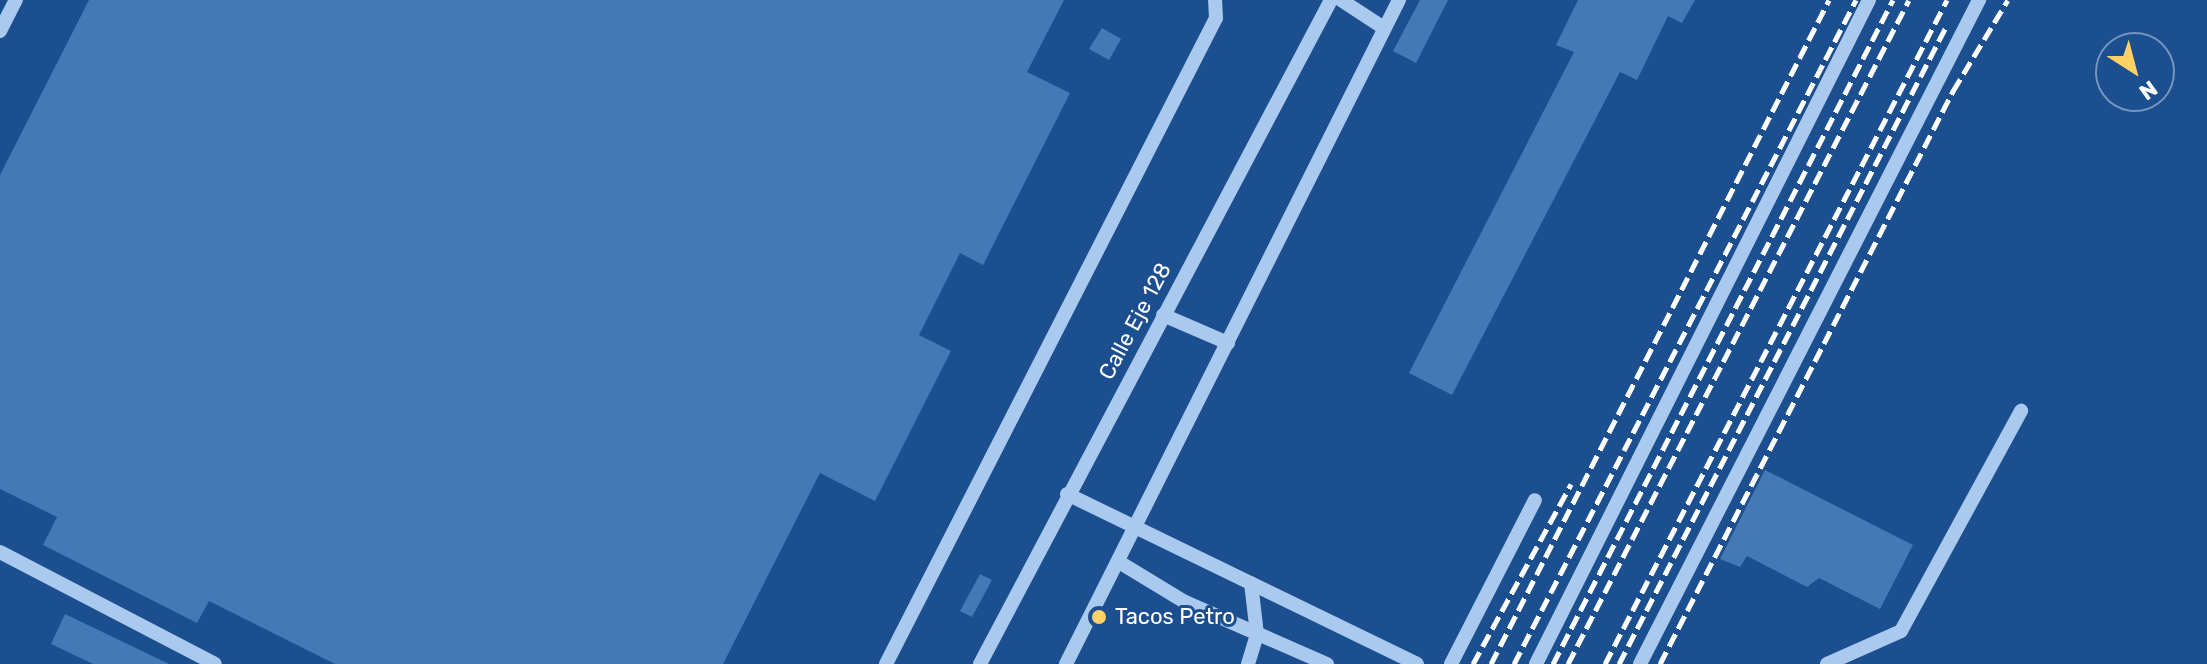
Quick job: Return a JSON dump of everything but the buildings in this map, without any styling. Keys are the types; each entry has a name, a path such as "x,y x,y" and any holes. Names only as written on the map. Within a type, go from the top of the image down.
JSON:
{"street":[{"path":"0,31 16,0"},
{"path":"886,664 1216,18 1215,0"},
{"name":"Calle Eje 128","path":"980,664 1067,494 1331,0"},
{"path":"1341,0 1384,28"},
{"path":"1066,664 1399,0"},
{"path":"1536,664 1869,0"},
{"path":"1640,664 1979,0"},
{"path":"1163,315 1228,343"},
{"path":"1827,664 1901,631 2021,411"},
{"path":"1067,494 1417,664"},
{"path":"1451,664 1535,500"},
{"path":"0,552 215,664"},
{"path":"1119,562 1185,602 1327,664"},
{"path":"1248,664 1257,634 1251,583"}],"railway":[{"path":"1491,664 1829,0"},
{"path":"1514,664 1856,0"},
{"path":"1553,664 1893,0"},
{"path":"1568,664 1909,0"},
{"path":"1605,664 1947,0"},
{"path":"1660,664 1953,91 2008,0"},
{"path":"1619,664 1947,25"},
{"path":"1473,664 1571,484"}],"place":[{"name":"Tacos Petro","path":"1099,617"}]}
